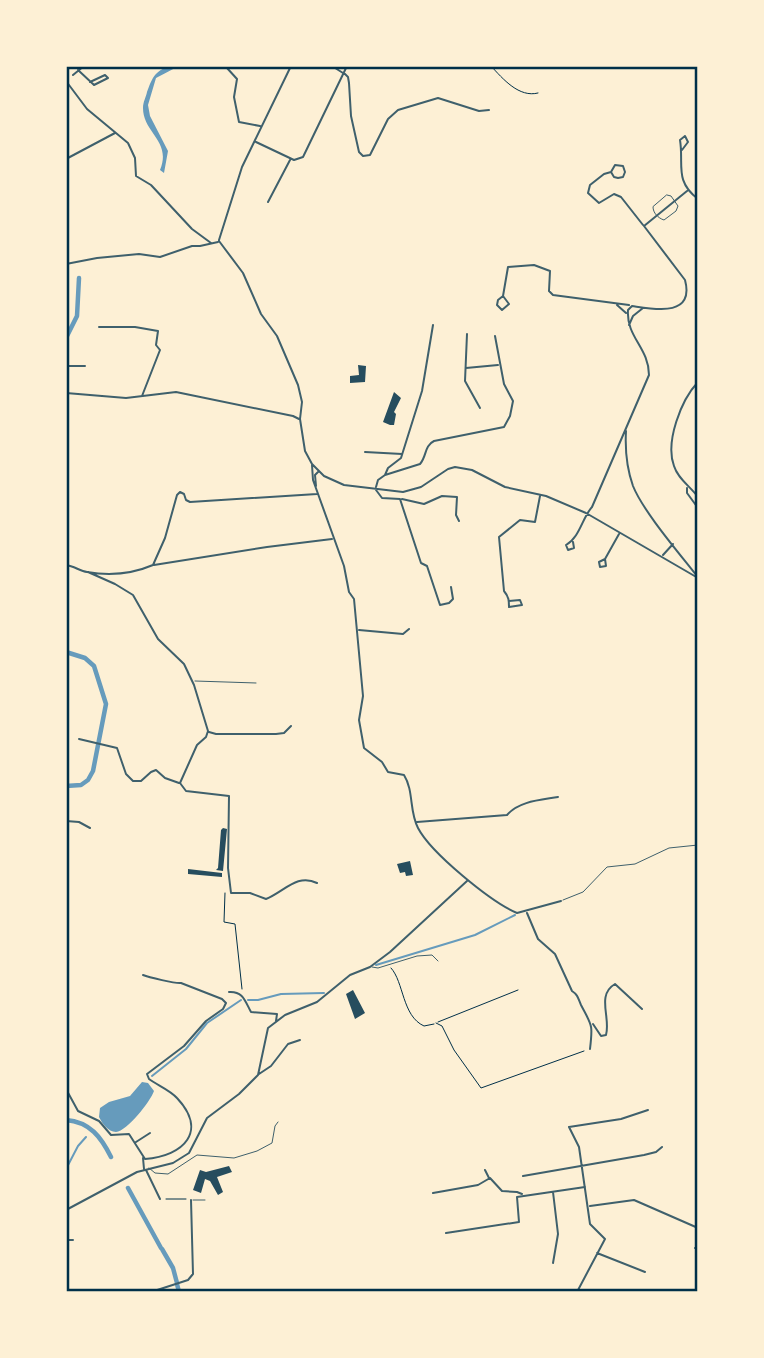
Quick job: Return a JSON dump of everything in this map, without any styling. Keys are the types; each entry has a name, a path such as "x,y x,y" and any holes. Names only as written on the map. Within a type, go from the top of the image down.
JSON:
{"street":[{"path":"73,75 84,66"},
{"path":"291,66 242,167 219,241 243,274 261,314 277,336 298,385 302,402 300,419 305,451 312,464 339,484 403,492 413,490 447,469 455,467 472,470 505,487 540,495 586,513 698,577"},
{"path":"332,66 344,73 349,83 351,116 359,152 363,156 370,155 388,119 398,110 438,98 479,111 489,110"},
{"path":"254,141 290,159 303,157 346,66"},
{"path":"227,68 237,79 234,97 239,122 261,126"},
{"path":"78,70 90,82"},
{"path":"66,80 84,106 128,142 135,158 136,176 150,185 192,229 211,243"},
{"path":"66,159 116,133"},
{"path":"682,150 681,176 687,191 698,199"},
{"path":"268,202 290,159"},
{"path":"503,296 509,267 534,265 550,271 549,291 553,295 644,308 672,309 681,304 687,289 685,281 621,197 614,194 599,203 588,193 590,184 611,172 614,166 618,164 625,169 624,175 618,178 611,172"},
{"path":"643,226 687,191"},
{"path":"66,264 139,254 160,257 192,246 219,241"},
{"path":"617,304 633,316"},
{"path":"633,306 637,312"},
{"path":"573,542 586,513 592,507 649,375 646,356 629,326 627,314 633,306"},
{"path":"629,326 633,316 644,308"},
{"path":"385,475 388,468 400,460 403,454 422,391 433,325"},
{"path":"99,327 135,327 159,331 156,345 160,350 142,397"},
{"path":"467,334 465,381 480,408"},
{"path":"459,521 456,515 457,497 442,496 424,504 382,498 376,489 378,481 385,475 420,464 424,460 427,447 434,441 504,427 513,401 504,384 495,336"},
{"path":"464,368 499,365"},
{"path":"66,366 85,366"},
{"path":"698,382 680,413 672,433 670,450 674,468 698,497"},
{"path":"66,393 126,398 176,392 300,419"},
{"path":"626,430 627,456 633,486 698,577"},
{"path":"365,452 403,454"},
{"path":"312,464 311,474 317,489"},
{"path":"318,471 315,478 318,494 344,566 349,592 354,599 363,696 359,720 362,744 382,762 388,772 404,775 410,787 420,832 467,880 515,913 561,901"},
{"path":"687,486 687,492 698,508"},
{"path":"153,565 165,538 178,493 183,493 187,502 318,494"},
{"path":"509,601 504,592 499,537 520,520 535,522 540,495"},
{"path":"400,499 421,563 427,566 440,605 453,599 451,587"},
{"path":"606,559 619,533"},
{"path":"88,572 137,572 153,565 334,539"},
{"path":"663,556 673,544"},
{"path":"66,565 115,584 133,595 158,639 184,664 193,682 208,731 206,737 197,745 180,783"},
{"path":"358,630 404,634 409,629"},
{"path":"208,731 216,734 276,734 284,733 291,726"},
{"path":"79,739 117,748 127,774 133,781 141,781 156,770 165,778 180,783 186,791 229,796 230,893 250,893 266,899 300,879 317,883"},
{"path":"416,822 507,815 512,809 532,801 558,797"},
{"path":"66,821 79,822 90,828"},
{"path":"258,1075 266,1030 285,1015 317,1002 350,975 370,967 390,952 467,880"},
{"path":"526,912 538,939 555,954 572,991 577,994 599,1034 604,1037 608,1031 605,1002 608,989 615,984 642,1009"},
{"path":"143,975 181,983 226,1003 223,1009 205,1021 184,1046 147,1074 149,1079 176,1097 193,1123 185,1145 170,1154 148,1159 143,1157"},
{"path":"229,992 238,992 251,1012 277,1014 275,1022"},
{"path":"590,1049 593,1031 591,1020"},
{"path":"66,1210 146,1169 173,1163 192,1150 204,1121 271,1066 288,1044 299,1040"},
{"path":"66,1089 78,1111 99,1121 111,1135 127,1133 143,1157 160,1199"},
{"path":"577,1292 605,1237 590,1224 579,1147 569,1128 621,1119 648,1110"},
{"path":"135,1143 150,1133"},
{"path":"523,1176 644,1155 656,1152 662,1147"},
{"path":"146,1169 148,1159"},
{"path":"485,1170 502,1191 523,1195"},
{"path":"433,1193 478,1185 490,1178"},
{"path":"446,1234 519,1222 517,1197 585,1187"},
{"path":"552,1191 558,1234 553,1263"},
{"path":"588,1206 634,1199 698,1228"},
{"path":"151,1292 191,1278 194,1268 191,1200"},
{"path":"66,1240 73,1240"},
{"path":"597,1253 645,1272"}],"lane":[{"path":"667,195 678,206 676,211 664,220 657,215 653,207 667,195"},
{"path":"193,682 256,683"},
{"path":"561,901 583,892 607,867 635,864 663,850 698,845"},
{"path":"370,967 417,956 432,955 438,961"},
{"path":"146,1169 168,1174 197,1155 234,1158 257,1151 272,1143 278,1122"},
{"path":"191,1200 205,1200"}],"path":[{"path":"491,66 518,90 538,93"},
{"path":"230,893 224,893 224,922 235,924 242,991"},
{"path":"386,965 395,971 401,993 420,1024 427,1026 518,990"},
{"path":"436,1023 442,1026 454,1050 481,1088 590,1049"},
{"path":"160,1199 191,1200"}],"water":[{"path":"167,67 177,67 156,78 148,105 150,116 168,151 164,173 160,170 163,160 160,144 144,117 143,104 152,80 159,71"},
{"path":"142,1082 148,1083 154,1091 143,1109 121,1130 113,1132 108,1129 99,1117 100,1108 109,1102 130,1096"}],"building":[{"path":"358,365 366,366 365,382 350,383 350,376 359,375"},
{"path":"394,392 401,398 394,412 394,425 390,425 383,422"},
{"path":"223,828 227,829 223,871 216,870"},
{"path":"410,861 413,875 400,873 397,864"},
{"path":"188,869 222,873 222,877 188,874"},
{"path":"353,990 365,1013 355,1019 346,994"},
{"path":"229,1166 232,1172 217,1177 223,1192 218,1195 210,1181 205,1179 201,1193 193,1190 200,1170 206,1172"}],"waterway":[{"path":"66,338 77,316 79,278"},
{"path":"66,652 85,658 94,666 106,704 93,771 81,785 66,786"},
{"path":"376,965 475,935 515,915"},
{"path":"248,1000 281,994 324,993"},
{"path":"152,1076 186,1049 207,1023 241,1000"},
{"path":"66,1120 88,1127 103,1143 111,1157"},
{"path":"66,1169 86,1137"},
{"path":"128,1188 161,1248"},
{"path":"162,1249 173,1268 177,1283"},
{"path":"177,1284 179,1292"}]}
